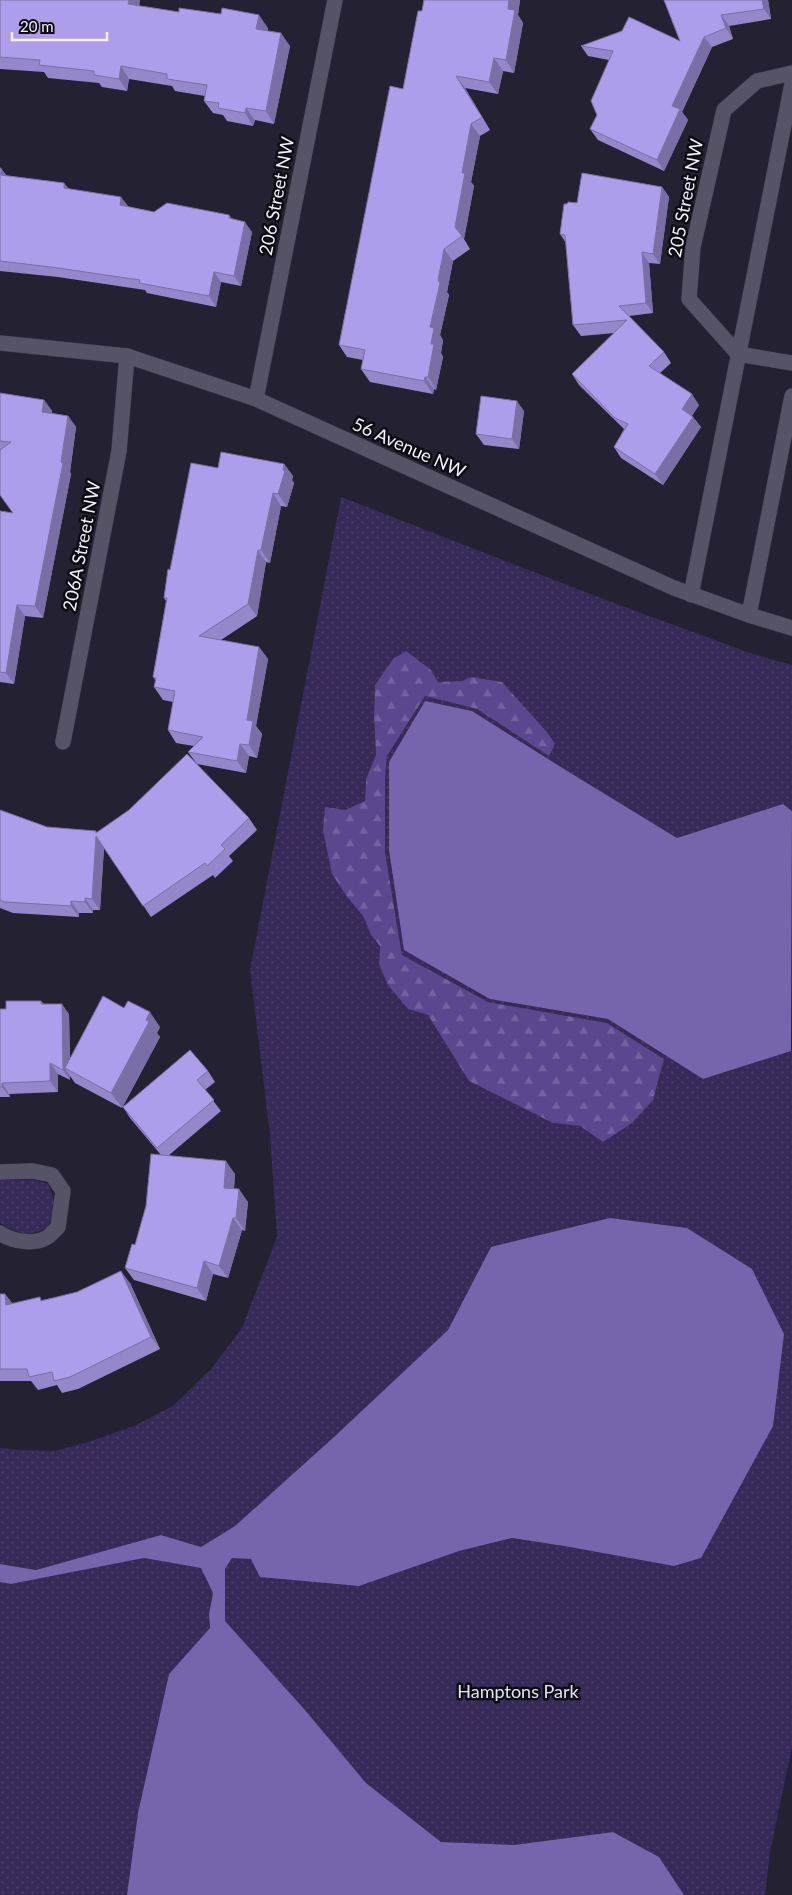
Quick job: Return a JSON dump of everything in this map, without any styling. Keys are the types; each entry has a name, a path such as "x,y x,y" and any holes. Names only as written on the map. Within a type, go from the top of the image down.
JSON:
{"street":[{"name":"206 Street NW","path":"256,399 334,0"},
{"name":"205 Street NW","path":"738,354 689,299 693,247 724,110 756,81 792,73"},
{"path":"690,595 792,84"},
{"name":"56 Avenue NW","path":"0,343 127,356 256,399 690,595 792,628"},
{"path":"738,354 792,363"},
{"name":"206A Street NW","path":"63,742 119,451 127,356"},
{"path":"749,615 792,396"},
{"path":"0,1172 33,1171 52,1175 63,1192 58,1228 46,1239 30,1241 8,1239 0,1233"}],"green space":[{"name":"Hamptons Park","path":"341,497 606,600 750,653 792,665 792,811 783,804 677,838 472,711 389,762 490,999 608,1019 703,1079 792,1050 792,1747 770,1852 765,1895 684,1895 659,1857 613,1832 514,1845 441,1842 366,1783 305,1710 225,1622 225,1569 232,1558 459,1551 512,1538 570,1547 773,1426 774,1412 491,1247 448,1330 235,1526 201,1547 161,1535 36,1570 0,1564 0,1448 55,1451 134,1426 173,1406 212,1368 242,1328 277,1237 270,1135 250,970","holes":["431,670 438,682 462,681 471,677 539,724 547,732 549,755 477,709 425,696 387,756 385,776 385,852 402,955 488,1002 607,1023 664,1059 653,1100 603,1142 580,1126 553,1123 469,1081 428,1015 408,1009 379,964 380,946 371,935 363,916 348,898 325,808 345,810 365,801 366,779 376,755 375,685"]},
{"path":"406,651 431,670 438,682 462,681 471,677 502,682 547,732 555,744 549,756 477,709 425,696 387,756 385,776 385,852 402,955 488,1002 607,1023 664,1059 653,1100 632,1123 603,1142 580,1126 553,1123 469,1081 428,1015 408,1009 388,985 379,964 380,946 371,935 363,916 332,874 323,830 325,807 345,810 365,801 366,779 376,755 375,685 393,659"},
{"path":"0,1180 35,1180 48,1184 54,1206 48,1227 35,1232 23,1233 0,1223"},
{"path":"144,1558 202,1568 213,1593 209,1614 210,1628 169,1674 138,1813 127,1895 0,1895 0,1582 11,1584"}],"shaded area":[{"path":"425,701 472,711 677,838 783,804 792,811 791,1051 703,1079 608,1019 490,999 404,950 389,850 389,762"},
{"path":"610,1218 687,1228 752,1269 784,1334 773,1426 701,1558 674,1566 512,1538 459,1551 359,1586 260,1577 251,1559 232,1558 225,1569 225,1621 305,1710 366,1783 441,1842 514,1845 613,1832 659,1857 684,1895 127,1895 138,1813 169,1674 210,1628 209,1614 213,1593 201,1568 144,1558 11,1584 0,1582 0,1564 36,1570 161,1535 201,1547 235,1526 448,1330 491,1247"}],"building":[{"path":"0,0 129,0 128,4 179,12 179,8 221,14 222,8 259,15 256,29 281,33 266,111 246,108 245,113 218,108 219,103 204,101 207,85 167,79 167,74 121,66 119,79 94,75 94,71 39,65 40,60 0,57"},
{"path":"424,0 509,0 508,9 515,10 506,60 494,58 489,82 456,76 482,117 471,124 462,173 465,173 455,227 462,236 444,249 438,280 440,283 430,327 434,328 431,344 434,344 428,377 425,377 424,381 361,369 365,350 339,345 390,86 403,89 418,11 422,11"},
{"path":"664,0 762,0 764,9 721,15 726,28 704,37 672,106 680,109 657,160 590,129 597,115 591,101 613,51 581,46 622,31 629,17 680,41"},
{"path":"0,168 1,175 64,183 64,188 121,197 120,205 154,212 167,203 229,215 229,218 245,222 234,276 214,272 209,296 139,283 140,280 0,261"},
{"path":"582,173 662,187 653,254 642,252 646,303 619,306 664,352 649,366 692,394 682,409 693,417 655,474 614,447 628,424 615,418 572,374 627,320 573,325 565,235 560,234 564,204 568,202 577,203"},
{"path":"0,393 44,400 42,412 68,416 61,462 63,463 35,606 17,605 6,673 0,672 0,511 13,513 0,495 0,450 11,442 0,441"},
{"path":"481,396 517,401 512,439 476,434"},
{"path":"221,452 284,464 283,470 285,471 278,494 273,493 261,550 258,550 248,604 199,636 259,647 247,720 253,721 249,745 240,744 237,761 188,752 203,737 168,730 175,691 154,687 156,678 153,677 167,598 164,598 168,569 170,570 191,463 218,468"},
{"path":"187,754 249,818 221,845 225,849 207,866 205,863 143,906 96,836 92,899 85,898 85,902 71,901 71,906 5,902 0,900 0,810 47,827 96,831 96,833 129,810"},
{"path":"103,996 124,1008 128,1001 150,1012 146,1020 149,1022 111,1093 65,1068"},
{"path":"6,1001 41,1001 41,1004 62,1004 63,1070 50,1063 50,1081 2,1083 2,1087 0,1087 0,1009 6,1009"},
{"path":"190,1050 208,1071 197,1080 214,1100 157,1148 123,1107"},
{"path":"151,1154 226,1161 224,1188 239,1189 236,1218 233,1218 219,1266 204,1261 197,1288 125,1268 132,1244 135,1245 146,1206"},
{"path":"121,1271 151,1337 70,1377 54,1381 52,1372 29,1377 27,1369 0,1369 0,1294 5,1294 6,1305 40,1297 41,1301 77,1292"}]}
